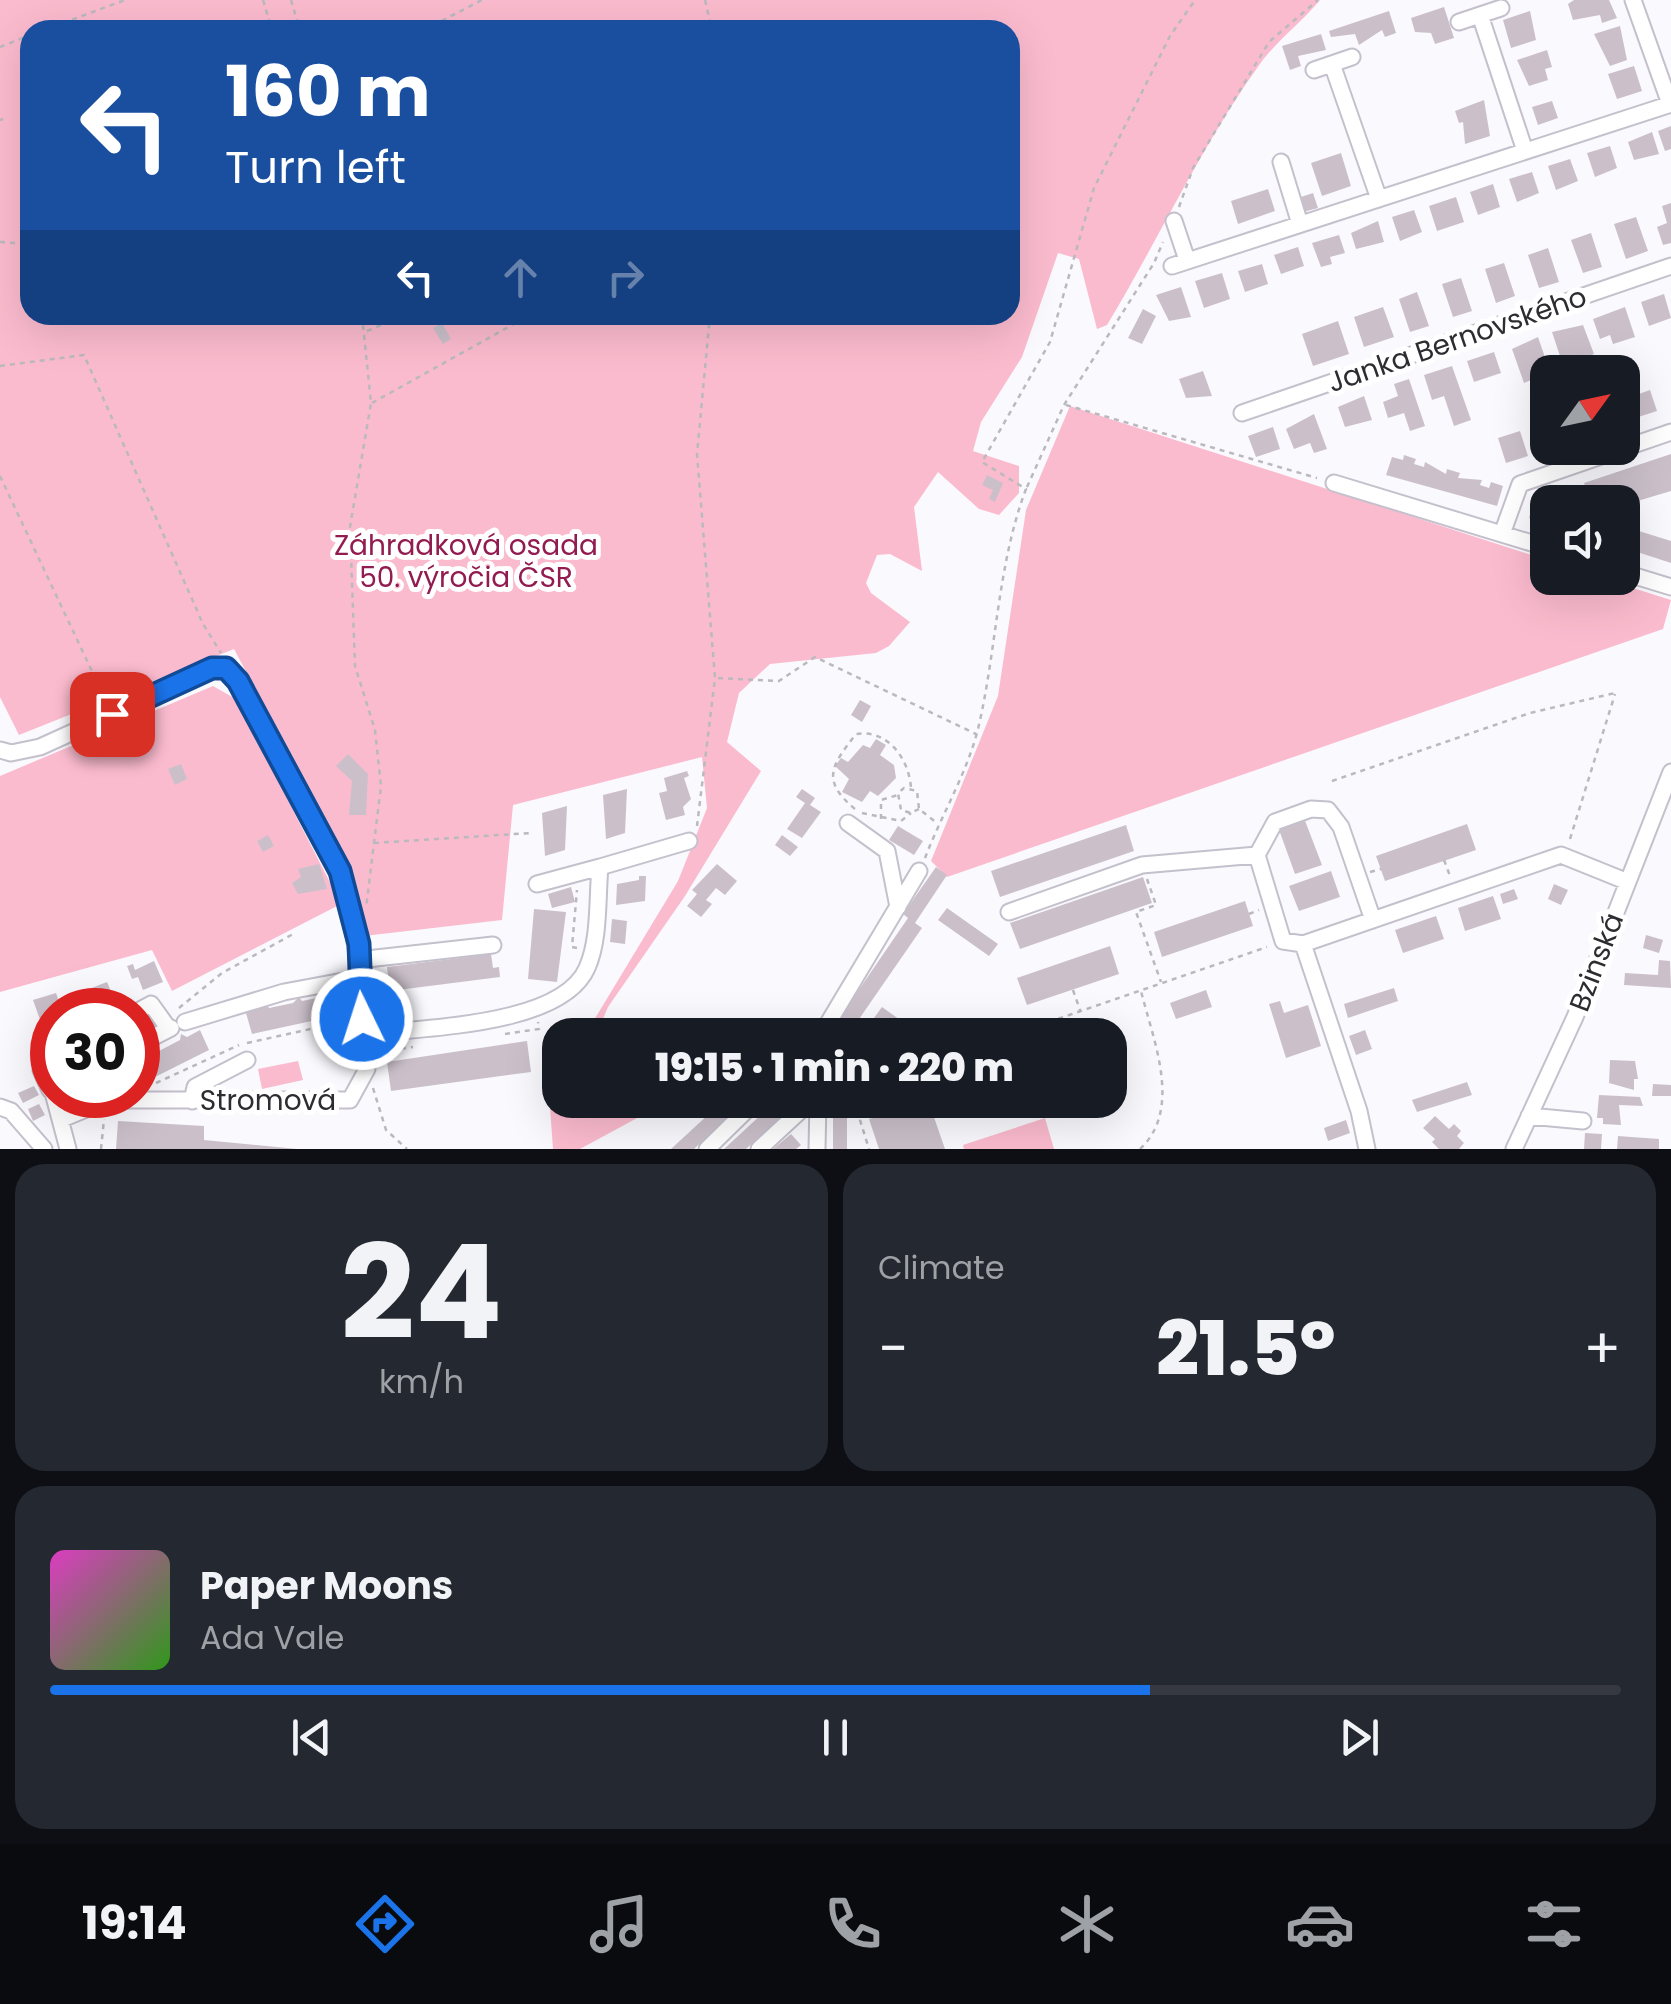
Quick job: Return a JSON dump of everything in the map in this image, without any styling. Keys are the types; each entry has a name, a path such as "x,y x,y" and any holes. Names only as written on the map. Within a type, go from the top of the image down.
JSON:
{"street":[{"path":"1174,221 1180,263 1671,104 1634,0"},
{"path":"1458,22 1502,8"},
{"path":"1480,15 1525,152"},
{"path":"1314,70 1352,57"},
{"path":"1332,64 1379,199"},
{"path":"1281,162 1300,224"},
{"name":"Janka Bernovského","path":"1242,413 1671,266"},
{"path":"1502,534 1520,484 1671,432"},
{"path":"1334,483 1530,543"},
{"path":"1640,578 1671,587"},
{"name":"Stromová","path":"0,750 11,754 40,746 212,668 226,668 258,712 333,851 358,952 366,1070 363,1083 350,1100 160,1101"},
{"name":"Bzinská","path":"1514,1149 1576,1017 1671,772"},
{"path":"1374,920 1342,828 1328,810 1311,809 1275,822 1257,855 1283,941 1303,944 1374,920 1565,855 1628,882"},
{"path":"848,822 886,851 898,907"},
{"path":"537,884 689,841"},
{"path":"1009,912 1142,865 1257,855"},
{"path":"363,1035 490,1018 546,1006 566,995 582,978 591,955 600,867"},
{"path":"831,1018 919,872"},
{"path":"1303,944 1360,1112 1367,1149"},
{"path":"358,952 493,945"},
{"path":"160,1033 284,992 359,978"},
{"path":"160,1013 173,1026"},
{"path":"192,1101 195,1087 247,1060"},
{"path":"0,1107 11,1110 44,1149"},
{"path":"1529,1116 1583,1121"},
{"name":"Stromová","path":"62,1120 67,1118"},
{"path":"707,1149 739,1118"},
{"path":"759,1149 794,1118"},
{"path":"816,1118 817,1149"},
{"path":"62,1120 68,1149"}],"path":[{"path":"71,20 125,0"},
{"path":"443,20 482,0"},
{"path":"1026,489 982,462 1050,342 1094,188 1170,36 1196,0"},
{"path":"919,872 977,734 996,639 1008,537 1064,405 1154,263 1193,168 1269,42 1318,0"},
{"path":"358,952 381,786 376,730 355,666 350,527 371,404 364,325"},
{"path":"365,332 381,325"},
{"path":"371,404 512,325"},
{"path":"689,841 696,832 715,678 697,454 709,325"},
{"path":"0,366 84,354 203,624 222,654"},
{"path":"1064,405 1334,483"},
{"path":"0,476 108,705"},
{"path":"715,678 779,681 815,658 977,734"},
{"path":"1332,781 1530,713 1616,692 1565,855"},
{"path":"869,732 894,747 910,767 911,788 920,796 919,809 901,821 881,820 858,811 838,795 832,773 835,761 856,734 869,732"},
{"path":"881,820 880,800 911,788"},
{"path":"898,795 901,810 911,813"},
{"path":"919,809 938,824"},
{"path":"374,842 530,834"},
{"path":"1142,865 1156,905 1136,912 1161,983"},
{"path":"572,947 578,894 573,874"},
{"path":"173,1026 187,999 222,973 295,933"},
{"path":"1060,1018 1283,941"},
{"path":"1073,990 1080,1011"},
{"path":"1140,990 1161,1072 1163,1115 1153,1137 1140,1149"},
{"path":"363,1083 374,1088 386,1130 407,1149"},
{"path":"102,1149 103,1118"},
{"path":"861,1118 869,1149"}],"green space":[{"name":"Záhradková osada 50. výročia ČSR","path":"0,0 1320,0 1269,53 1240,93 1107,325 1097,329 1079,259 1058,253 1022,357 981,422 973,451 1019,466 1019,493 999,515 979,509 938,472 914,507 922,571 890,554 877,555 866,583 871,593 910,622 889,646 876,653 770,664 739,693 727,742 761,771 685,896 603,1018 595,1018 678,881 707,808 702,757 513,805 502,920 364,936 351,868 234,649 19,735 0,697"},
{"path":"1070,406 1530,555 1530,595 1640,595 1640,590 1671,600 1663,629 947,877 931,861 998,696 1026,510"},
{"path":"213,686 236,699 341,904 172,991 152,950 0,992 0,776"},
{"path":"298,1061 303,1080 262,1089 258,1069"},
{"path":"551,1118 637,1118 580,1149 553,1149"},
{"path":"1045,1118 1054,1149 964,1149 963,1145"}],"building":[{"path":"1574,0 1609,0 1617,18 1602,23 1600,15 1573,20 1568,4"},
{"path":"1444,7 1454,38 1435,44 1431,33 1415,32 1411,18"},
{"path":"1389,11 1396,33 1385,37 1382,30 1359,45 1355,34 1331,37 1329,31"},
{"path":"1530,11 1536,40 1511,48 1503,20"},
{"path":"1620,26 1627,60 1610,66 1594,34"},
{"path":"1321,34 1326,50 1298,56 1301,66 1290,70 1282,46"},
{"path":"1547,50 1552,67 1545,69 1548,80 1529,86 1517,60"},
{"path":"1634,66 1642,91 1617,99 1608,74"},
{"path":"1484,100 1490,136 1465,144 1463,122 1459,123 1455,111"},
{"path":"1552,101 1558,118 1538,125 1532,107"},
{"path":"1671,126 1671,149 1665,151 1658,131"},
{"path":"1652,132 1659,154 1634,160 1628,142"},
{"path":"1610,146 1617,168 1595,177 1587,153"},
{"path":"1341,153 1351,186 1322,196 1311,163"},
{"path":"1570,159 1578,181 1556,190 1548,166"},
{"path":"1532,172 1539,193 1517,202 1509,179"},
{"path":"1493,184 1500,207 1478,215 1470,192"},
{"path":"1268,189 1275,211 1238,224 1231,201"},
{"path":"1313,193 1318,208 1303,212 1298,198"},
{"path":"1456,197 1464,222 1437,231 1429,206"},
{"path":"1671,203 1671,243 1663,245 1657,227 1667,223 1662,206"},
{"path":"1414,210 1422,232 1400,241 1392,217"},
{"path":"1636,217 1648,251 1626,259 1614,224"},
{"path":"1378,221 1384,242 1356,249 1351,233"},
{"path":"1591,233 1602,267 1583,273 1571,240"},
{"path":"1339,235 1345,253 1330,257 1332,264 1321,267 1312,243"},
{"path":"1298,247 1304,266 1281,274 1274,255"},
{"path":"1548,248 1559,282 1539,288 1528,255"},
{"path":"1504,263 1515,296 1496,303 1485,269"},
{"path":"1262,264 1268,284 1245,292 1238,271"},
{"path":"1222,273 1230,299 1204,308 1195,281"},
{"path":"1461,278 1472,311 1453,317 1442,284"},
{"path":"1181,287 1191,317 1169,321 1156,295"},
{"path":"1417,292 1429,326 1410,332 1399,299"},
{"path":"1664,294 1671,318 1649,326 1641,302"},
{"path":"1383,307 1394,337 1364,347 1354,317"},
{"path":"1625,307 1635,337 1613,344 1610,335 1600,339 1593,319"},
{"path":"1143,309 1156,316 1142,344 1128,338"},
{"path":"1338,321 1349,354 1313,366 1302,334"},
{"path":"443,325 451,339 443,344 433,328"},
{"path":"1583,325 1594,354 1560,355 1552,332"},
{"path":"1538,337 1544,355 1530,355 1530,380 1524,383 1512,349"},
{"path":"1494,352 1501,373 1474,382 1467,361"},
{"path":"1452,366 1471,420 1454,426 1444,396 1432,400 1424,375"},
{"path":"1203,371 1212,396 1186,398 1179,379"},
{"path":"1409,379 1425,426 1410,431 1404,413 1388,418 1383,402 1398,396 1394,384"},
{"path":"1650,390 1657,411 1640,416 1640,394"},
{"path":"1364,396 1372,420 1345,427 1338,407"},
{"path":"1314,414 1327,449 1314,453 1310,443 1294,449 1286,429"},
{"path":"1273,427 1280,449 1256,457 1248,436"},
{"path":"1520,431 1528,456 1506,463 1498,438"},
{"path":"1671,454 1671,491 1640,500 1640,485 1585,485 1584,483"},
{"path":"1404,455 1416,459 1414,464 1424,467 1425,462 1446,474 1447,469 1460,473 1458,478 1482,480 1480,485 1489,488 1491,482 1503,486 1497,506 1386,475 1392,457 1403,460"},
{"path":"987,475 1003,483 995,502 989,499 993,490 982,485"},
{"path":"1640,531 1671,541 1671,563 1640,553"},
{"path":"860,700 871,706 862,722 851,715"},
{"path":"876,739 886,745 880,755 894,765 896,778 878,796 870,791 862,802 842,792 849,779 835,766 841,758 848,762 863,745 870,748"},
{"path":"348,754 368,774 366,815 349,815 352,781 336,766"},
{"path":"181,764 187,779 175,785 168,769"},
{"path":"687,771 689,776 684,778 691,799 683,807 685,815 666,820 659,793 667,791 664,778"},
{"path":"627,789 625,833 606,839 603,795"},
{"path":"802,789 815,798 810,805 821,812 802,838 787,829 805,803 796,797"},
{"path":"567,806 565,850 545,856 542,813"},
{"path":"1304,818 1322,865 1295,874 1278,827"},
{"path":"1467,824 1476,850 1385,881 1376,856"},
{"path":"1126,825 1134,851 1000,897 991,871"},
{"path":"898,826 923,841 914,855 889,840"},
{"path":"268,835 274,846 263,852 257,841"},
{"path":"782,835 798,847 790,856 775,845"},
{"path":"319,864 327,889 298,894 292,883 301,877 298,869"},
{"path":"717,864 737,881 725,895 716,888 706,900 712,904 701,917 687,906 697,894 692,890"},
{"path":"936,867 947,875 915,923 922,928 860,1018 839,1018 908,918 903,914"},
{"path":"1331,871 1340,897 1299,911 1289,886"},
{"path":"639,876 646,876 645,901 616,905 617,884 639,880"},
{"path":"1143,877 1152,903 1020,949 1010,923"},
{"path":"1554,884 1568,890 1561,905 1548,899"},
{"path":"571,887 575,902 552,908 548,894"},
{"path":"1514,889 1518,899 1503,904 1500,894"},
{"path":"1493,896 1501,919 1465,931 1458,908"},
{"path":"1245,901 1253,926 1162,957 1154,932"},
{"path":"947,908 998,944 989,956 938,920"},
{"path":"534,909 566,912 557,982 528,979"},
{"path":"1436,916 1444,939 1403,953 1395,930"},
{"path":"612,919 627,921 625,944 610,942"},
{"path":"1646,935 1663,940 1659,953 1643,948"},
{"path":"1110,946 1119,974 1027,1005 1017,978"},
{"path":"491,954 493,968 499,967 500,977 390,991 387,967"},
{"path":"1659,960 1670,961 1671,988 1624,985 1625,973 1658,975"},
{"path":"154,961 163,982 142,988 138,977 132,979 127,966 133,964 135,970"},
{"path":"1394,988 1398,1001 1348,1018 1344,1004"},
{"path":"333,989 335,994 350,991 353,1012 252,1034 246,1013 266,1004 269,1008 293,1003 299,997 302,1001 327,996"},
{"path":"1206,990 1212,1007 1176,1019 1170,1003"},
{"path":"1280,1001 1284,1013 1308,1005 1321,1046 1286,1058 1269,1004"},
{"path":"882,1007 897,1018 874,1018"},
{"path":"200,1030 209,1050 160,1074 160,1050 180,1040 181,1034 187,1037"},
{"path":"1365,1030 1372,1049 1356,1055 1349,1036"},
{"path":"527,1041 531,1072 391,1091 387,1062"},
{"path":"1610,1060 1635,1061 1638,1079 1634,1079 1634,1090 1609,1083"},
{"path":"1467,1082 1472,1095 1417,1112 1412,1100"},
{"path":"1653,1084 1671,1085 1671,1096 1652,1096"},
{"path":"30,1088 30,1100 23,1103 18,1093"},
{"path":"1599,1095 1640,1097 1643,1106 1619,1105 1621,1125 1603,1124 1603,1118 1597,1118"},
{"path":"1435,1116 1449,1129 1454,1124 1461,1131 1457,1136 1464,1143 1459,1149 1439,1149 1432,1142 1435,1139 1423,1128"},
{"path":"705,1118 728,1118 694,1149 671,1149"},
{"path":"758,1118 780,1118 746,1149 724,1149"},
{"path":"833,1118 847,1118 847,1149 833,1149"},
{"path":"934,1118 945,1149 879,1149 869,1119"},
{"path":"1346,1120 1350,1133 1328,1141 1324,1128"},
{"path":"118,1121 204,1126 204,1140 297,1149 116,1149"},
{"path":"1585,1133 1602,1134 1601,1149 1584,1149"},
{"path":"791,1134 801,1145 796,1149 773,1149"},
{"path":"1618,1136 1659,1139 1659,1149 1617,1149"}],"route":[{"path":"112,714 212,668 226,668 238,681 333,851 348,892 359,944 362,1019"}]}
